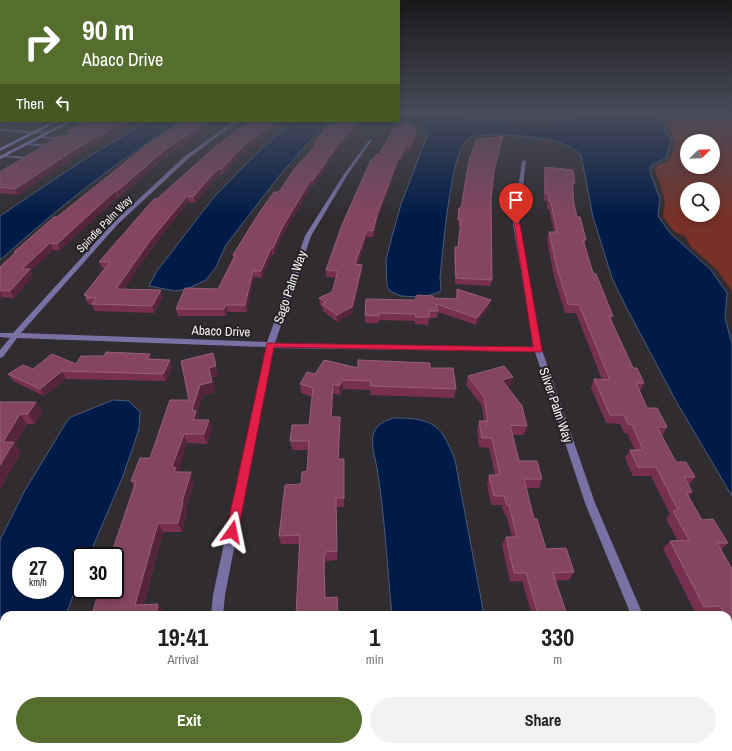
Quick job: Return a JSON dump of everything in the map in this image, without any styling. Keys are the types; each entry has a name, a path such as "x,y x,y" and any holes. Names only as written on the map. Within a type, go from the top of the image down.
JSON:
{"main road":[{"path":"2,157 20,148"}],"street":[{"name":"Spindle Palm Way","path":"0,355 14,336 116,223 187,157 199,148"},
{"name":"Sago Palm Way","path":"217,611 219,595 270,344 308,236 346,174 364,148"},
{"path":"2,157 27,158"},
{"name":"Silver Palm Way","path":"524,161 516,224 538,350 590,503 635,611"},
{"name":"Abaco Drive","path":"0,335 270,344 538,350"}],"shaded area":[{"path":"674,148 680,148 680,174 720,174 720,148 732,148 732,291 716,269 690,246 686,237 674,231 663,217 665,200 655,169 672,156"}],"water":[{"path":"103,148 140,148 110,169 43,222 0,260 0,216"},
{"path":"263,148 304,148 280,175 226,245 216,267 206,280 187,289 175,291 149,286 157,271 214,197"},
{"path":"423,148 462,148 456,164 448,204 440,277 441,290 439,292 423,297 401,296 390,291 387,286 386,260 401,204"},
{"path":"572,148 669,148 666,158 652,165 650,168 660,199 658,216 670,233 711,270 727,293 725,318 732,344 732,496 676,401 612,278 593,217 581,155"},
{"path":"113,400 129,401 140,412 139,429 123,476 93,547 72,547 72,599 67,611 0,611 0,540 24,492 67,421 71,417"},
{"path":"394,418 407,418 427,422 440,431 445,438 455,460 483,611 392,611 382,505 372,440 374,432 385,421"}],"building":[{"path":"40,148 77,148 15,189 0,187 0,172"},
{"path":"143,148 168,148 117,191 115,191 57,244 50,243 22,269 30,269 10,291 0,290 0,267 16,252 14,252 54,217 57,217"},
{"path":"214,148 241,148 222,169 220,168 212,175 193,197 187,196 149,242 116,289 161,290 152,306 92,304 96,298 86,298 88,296 84,295 110,262 99,262 154,199 157,199"},
{"path":"313,148 335,148 313,180 311,179 282,228 273,248 271,248 261,271 253,271 245,305 226,305 224,309 176,309 185,288 218,289 235,256 233,255 259,213 274,192 279,192 295,168"},
{"path":"383,148 404,148 401,156 399,156 377,215 373,231 367,230 355,264 362,265 352,307 337,315 322,304 326,302 319,298 332,292 338,271 326,270 342,225 371,160 379,154"},
{"path":"473,148 500,148 494,170 491,200 492,280 456,278 455,247 458,247 461,220 458,220 459,208 461,208 469,161"},
{"path":"545,167 573,170 575,183 572,182 574,204 577,217 580,217 586,240 583,240 593,273 596,274 613,316 609,316 633,368 637,368 644,383 636,383 647,408 657,408 667,427 657,427 676,462 686,462 695,477 684,477 692,492 686,492 702,520 713,519 728,543 717,543 732,569 732,611 723,611 720,606 704,607 670,541 689,540 673,511 678,510 656,467 638,467 630,450 643,450 632,425 628,424 624,415 610,415 594,379 610,380 579,305 568,304 557,268 549,232 557,232 551,202 549,201 549,194 545,193"},
{"path":"457,289 491,300 477,318 436,304 438,311 429,311 429,317 416,317 415,314 379,313 379,316 365,315 366,299 415,300 417,295 433,296 433,298 457,299"},
{"path":"106,352 150,354 147,359 170,360 163,374 62,371 40,389 8,374 23,365 33,369 52,354 76,364 81,356 104,356"},
{"path":"213,353 216,366 209,368 212,382 200,385 192,410 196,411 193,420 209,420 204,434 184,434 172,467 176,468 174,472 191,472 182,502 178,523 158,523 135,605 158,604 157,611 93,611 96,599 124,599 124,547 114,547 136,481 131,481 140,458 150,458 170,400 189,400 181,361"},
{"path":"324,360 358,368 358,360 430,363 430,368 453,368 456,389 370,386 371,381 343,380 339,386 333,384 331,417 340,417 338,459 344,459 344,498 336,498 337,551 325,552 324,565 325,598 337,597 338,611 296,611 300,535 279,536 285,485 301,484 302,472 307,471 309,441 290,441 292,425 309,425 313,388 300,384 307,372 315,374"},
{"path":"504,366 513,377 502,380 522,406 527,426 510,425 519,461 537,461 542,479 524,479 534,519 537,519 546,549 566,548 574,572 553,573 566,611 537,611 526,573 514,573 506,537 517,537 509,505 507,505 504,496 494,496 489,475 500,475 492,438 482,438 479,421 488,421 484,397 468,376"},
{"path":"0,402 36,402 28,414 20,414 3,442 14,442 0,465"}],"route":[{"path":"232,532 270,344 538,350 516,224"}]}
